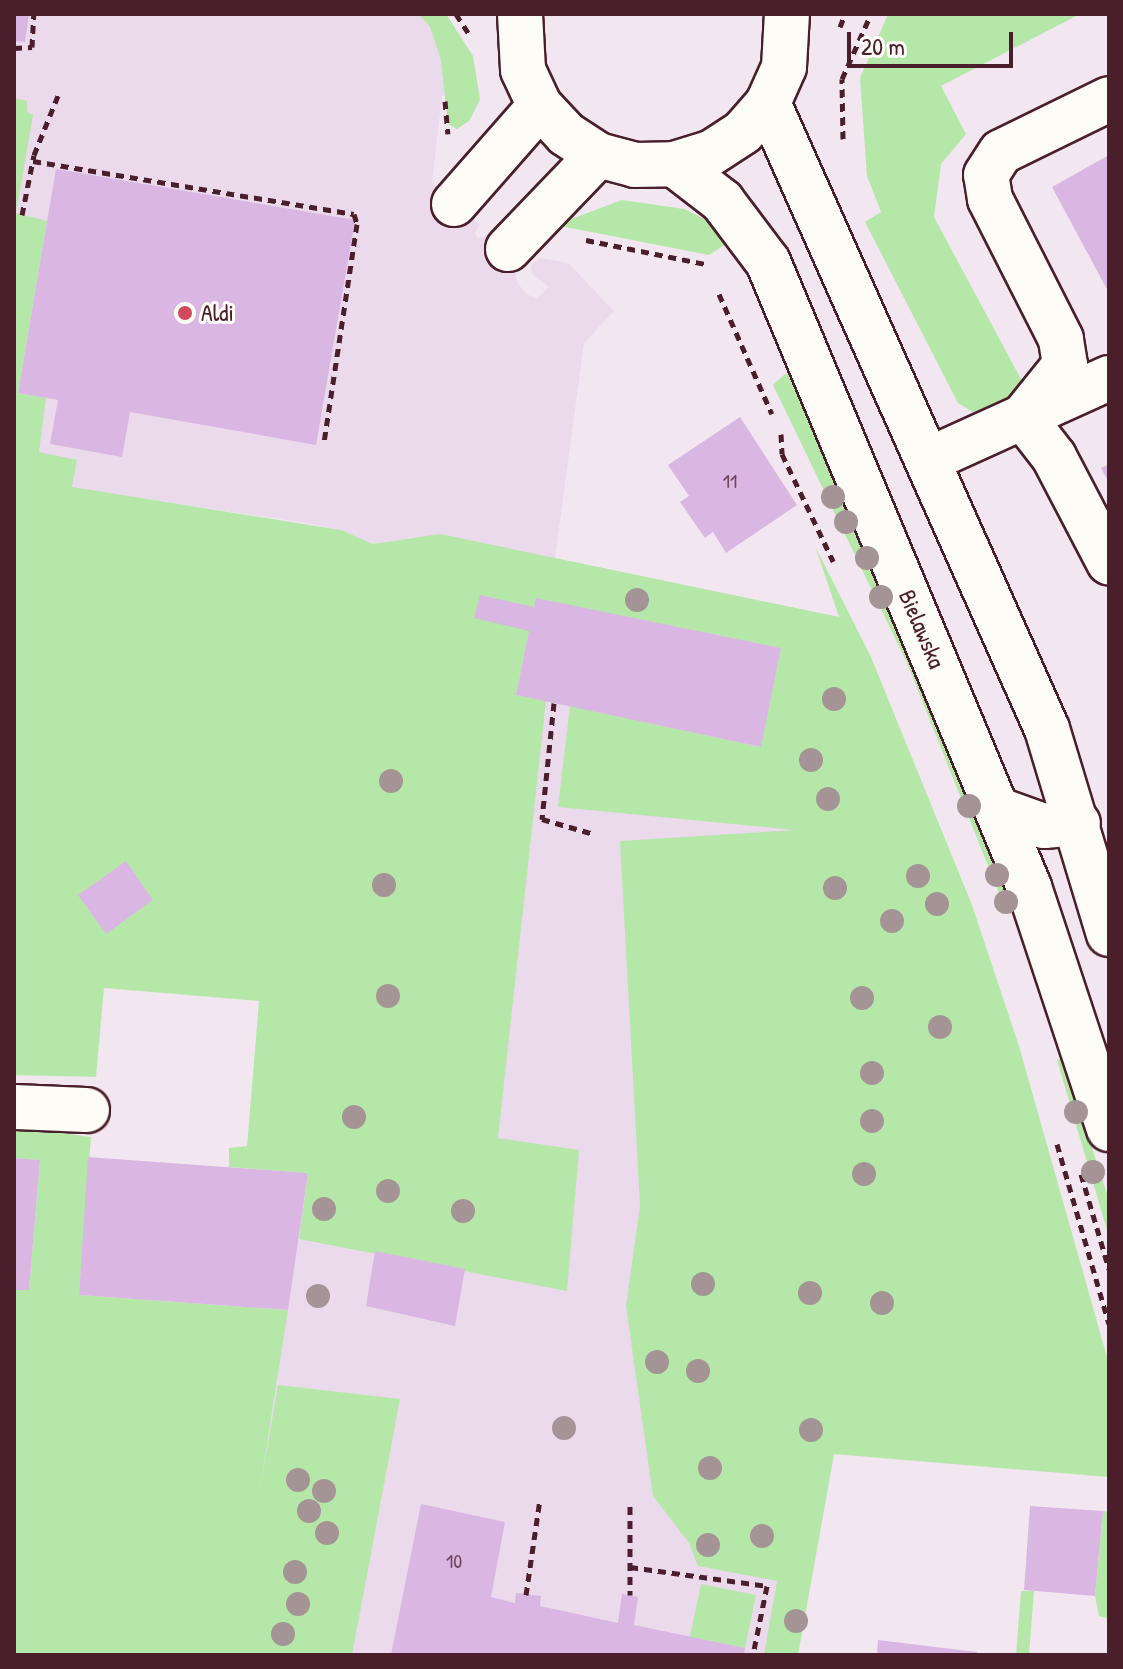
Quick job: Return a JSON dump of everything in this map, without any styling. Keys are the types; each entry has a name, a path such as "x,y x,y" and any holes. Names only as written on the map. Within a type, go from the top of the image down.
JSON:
{"main road":[{"path":"504,27 540,106 566,134 598,155 635,165 674,164 711,153 743,132 768,103 803,23"},
{"path":"1023,417 1065,365 1061,339 990,199 986,175 1001,152 1109,99"},
{"path":"768,103 1047,729 1078,823 1109,934"},
{"path":"454,204 540,106"},
{"path":"508,249 598,155"},
{"name":"Bielawska","path":"674,164 722,201 768,262 1093,1025 1109,1129"},
{"path":"928,460 1109,378"},
{"path":"1023,417 1054,457 1109,562"},
{"path":"999,810 1044,826 1078,823"},
{"path":"14,1107 87,1110"}],"path":[{"path":"14,48 32,47 34,14"},
{"path":"456,14 504,27"},
{"path":"803,23 845,14"},
{"path":"843,143 842,79 871,14"},
{"path":"22,215 33,161 59,93"},
{"path":"445,101 443,128 457,138"},
{"path":"33,161 354,214 354,234 324,443"},
{"path":"580,239 717,266"},
{"path":"719,294 782,436 782,454 835,565"},
{"path":"554,703 542,819 594,834"},
{"path":"1052,1128 1109,1324"},
{"path":"526,1595 540,1499"},
{"path":"630,1506 630,1595"},
{"path":"630,1567 767,1586 753,1655"}],"shaded area":[{"path":"14,14 446,14 473,56 480,100 469,121 457,129 448,124 448,96 442,96 432,183 480,225 475,233 478,238 492,235 514,262 517,283 527,294 536,299 549,287 532,274 531,266 539,258 568,263 614,311 584,343 555,558 839,617 849,1373 798,1655 234,1655 308,1173 417,537 373,544 341,530 307,523 14,480"}],"green space":[{"path":"419,14 446,14 473,56 480,100 469,121 457,129 448,124 441,60 430,27"},
{"path":"888,14 1080,14 941,86 966,134 941,164 934,217 1022,381 1008,398 976,414 958,403 865,222 881,212 867,176 860,78"},
{"path":"14,98 27,101 27,112 33,115 16,213 47,221 18,393 46,398 39,452 77,460 72,487 341,530 373,544 440,534 839,617 815,546 871,657 972,905 1019,1046 1109,1364 1109,1477 834,1454 798,1655 764,1655 777,1581 698,1566 689,1543 653,1496 626,1306 640,1206 620,841 795,830 558,807 570,706 760,747 781,648 536,599 516,695 546,701 498,1138 579,1150 567,1291 299,1239 308,1173 229,1167 229,1148 247,1146 259,1001 104,988 96,1077 14,1075"},
{"path":"622,200 684,209 711,222 732,240 709,255 555,225"},
{"path":"785,374 793,375 1011,896 1005,908 907,663 773,385"},
{"path":"1063,1059 1109,1200 1109,1237 1057,1060"},
{"path":"14,1127 91,1137 79,1295 288,1310 259,1495 278,1385 400,1399 352,1655 14,1655 14,1290 29,1290 40,1160 14,1158"},
{"path":"1103,1511 1109,1512 1109,1619 1099,1616 1095,1596"},
{"path":"701,1584 756,1595 745,1648 690,1637"},
{"path":"1021,1591 1034,1591 1029,1655 1016,1655"}],"building":[{"path":"14,14 29,14 25,42 14,41"},
{"path":"1109,155 1109,293 1052,187"},
{"name":"Aldi","path":"56,169 355,220 316,445 130,412 122,457 50,444 58,400 18,393"},
{"path":"740,417 797,505 726,553 713,532 705,538 680,502 689,496 668,465"},
{"path":"1109,464 1109,483 1101,468"},
{"path":"480,595 534,607 536,598 781,648 761,747 516,695 529,631 474,618"},
{"path":"126,861 153,900 106,934 78,895"},
{"path":"88,1157 308,1173 288,1310 79,1295"},
{"path":"14,1158 40,1160 29,1290 14,1290"},
{"path":"375,1251 465,1269 455,1326 366,1306"},
{"path":"421,1504 505,1522 491,1597 515,1603 516,1593 541,1596 540,1606 618,1623 622,1594 638,1597 634,1625 745,1648 744,1655 391,1655"},
{"path":"1030,1506 1103,1511 1095,1596 1024,1590"},
{"path":"878,1640 977,1652 977,1655 877,1655"}],"place":[{"name":"Aldi","path":"185,313"}]}
